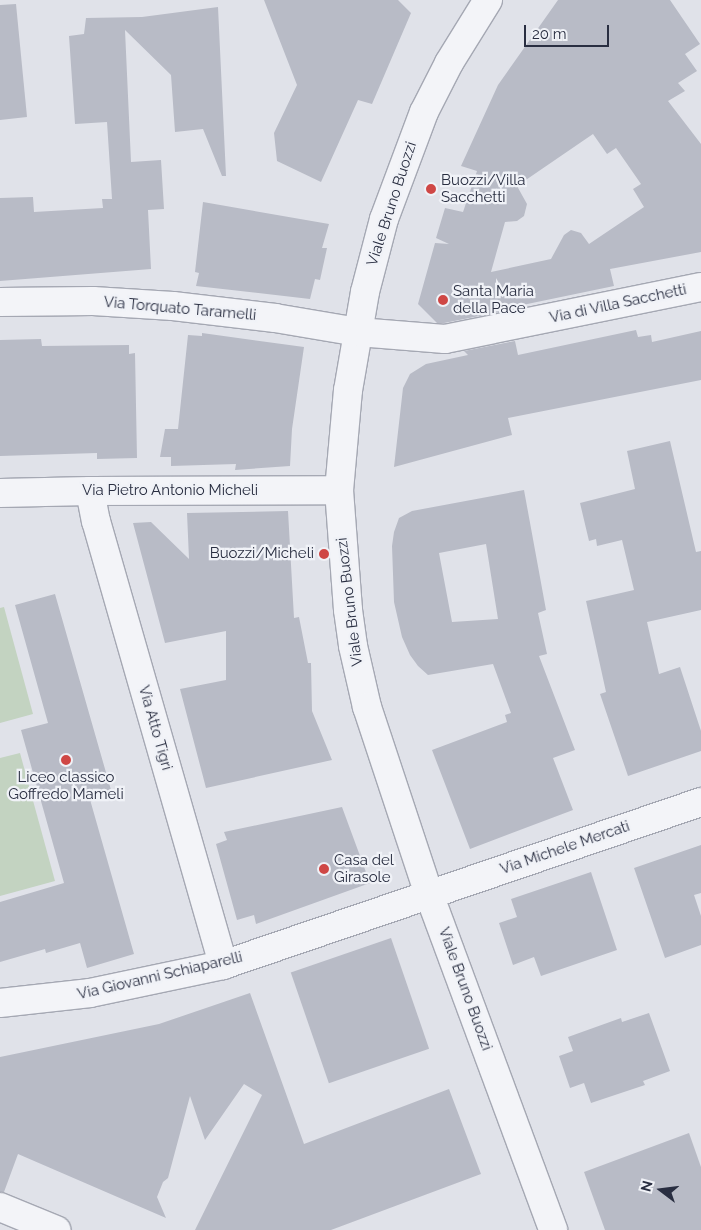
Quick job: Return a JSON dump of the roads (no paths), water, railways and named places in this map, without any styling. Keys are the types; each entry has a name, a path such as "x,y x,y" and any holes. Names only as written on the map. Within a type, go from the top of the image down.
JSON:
{"street":[{"name":"Viale Bruno Buozzi","path":"488,0 441,78 416,130 379,237 365,292 348,390 339,490 348,610 361,683 377,741 429,894 553,1230"},
{"name":"Via di Villa Sacchetti","path":"358,332 445,339 701,287"},
{"name":"Via Torquato Taramelli","path":"0,302 93,301 173,306 275,318 358,332"},
{"name":"Via Pietro Antonio Micheli","path":"0,493 339,490"},
{"name":"Via Atto Tigri","path":"90,491 96,521 223,965"},
{"name":"Via Michele Mercati","path":"429,894 701,802"},
{"name":"Via Giovanni Schiaparelli","path":"0,1003 90,993 223,965 429,894"},
{"path":"0,1207 56,1230"}],"place":[{"name":"Buozzi/Villa Sacchetti","path":"431,189"},
{"name":"Santa Maria della Pace","path":"443,300"},
{"name":"Buozzi/Micheli","path":"324,554"},
{"name":"Liceo classico Goffredo Mameli","path":"66,760"},
{"name":"Casa del Girasole","path":"324,869"}]}
